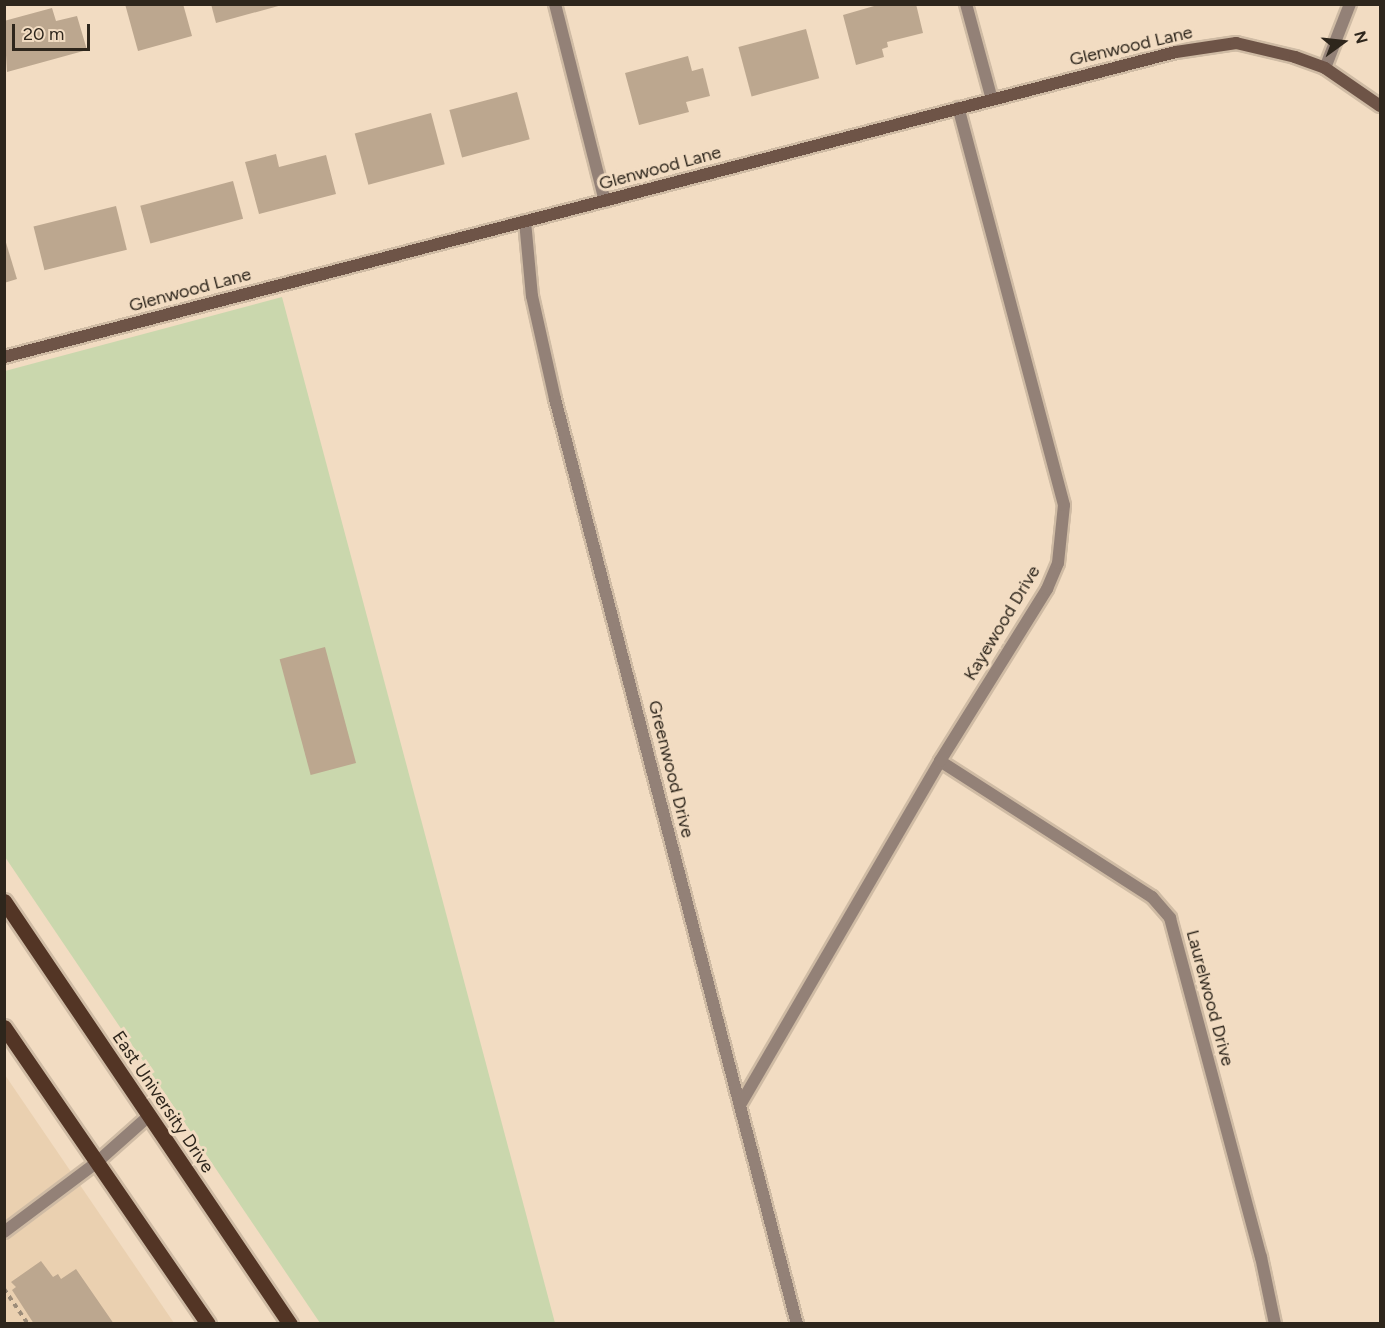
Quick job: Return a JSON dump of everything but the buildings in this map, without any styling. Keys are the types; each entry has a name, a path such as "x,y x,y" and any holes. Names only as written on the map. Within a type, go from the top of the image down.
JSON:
{"main road":[{"name":"East University Drive","path":"4,901 290,1323"},
{"path":"4,1027 208,1323"}],"street":[{"path":"555,4 605,201"},
{"path":"966,4 992,100"},
{"path":"1325,68 1350,4"},
{"name":"Glenwood Lane","path":"4,357 1176,52 1236,43 1325,68 1368,94 1380,106"},
{"name":"Kayewood Drive","path":"740,1105 940,761 1047,589 1058,563 1064,515 958,108"},
{"name":"Greenwood Drive","path":"525,221 531,296 555,399 796,1323"},
{"name":"Laurelwood Drive","path":"940,761 1152,897 1170,918 1261,1257 1275,1323"},
{"path":"4,1232 96,1163 149,1116"}],"path":[{"path":"4,1289 28,1323"}],"shaded area":[{"path":"5,1075 174,1323 5,1323"}],"green space":[{"path":"282,297 555,1323 320,1323 5,857 5,371"}]}
